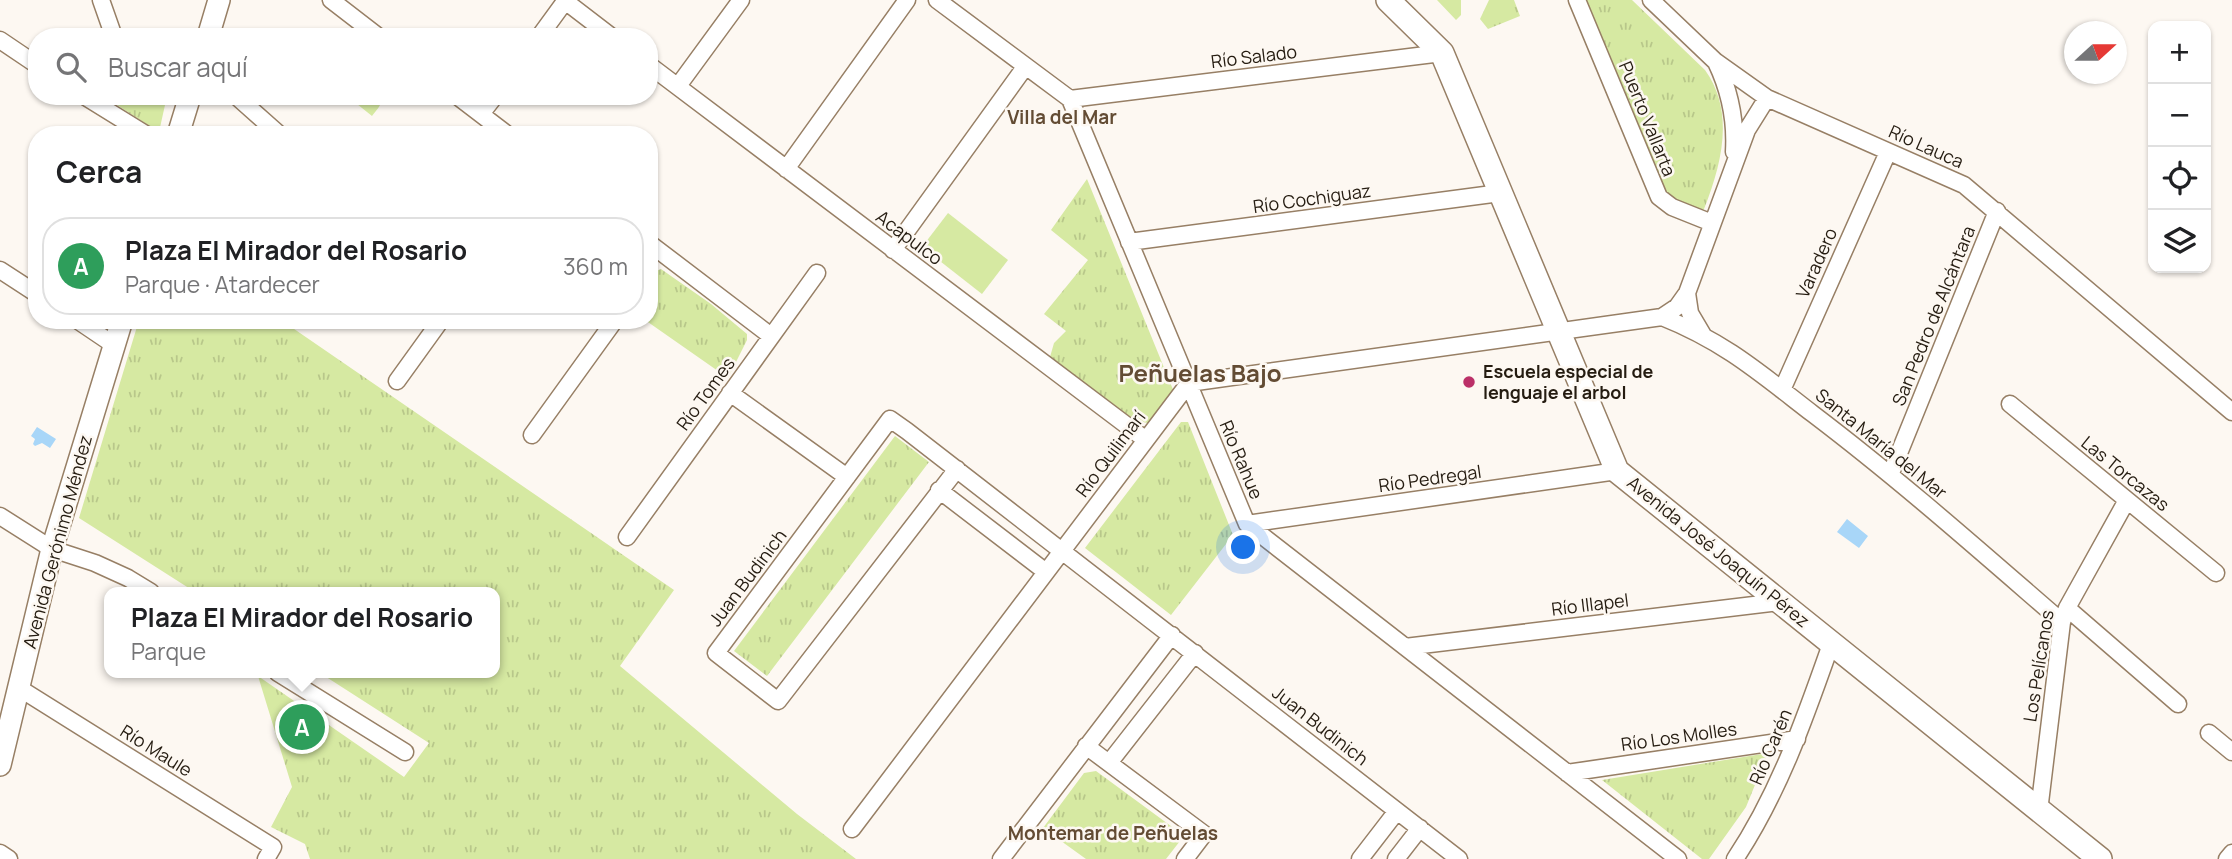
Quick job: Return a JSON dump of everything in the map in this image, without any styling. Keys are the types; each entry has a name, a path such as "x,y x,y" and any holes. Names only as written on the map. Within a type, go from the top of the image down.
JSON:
{"main road":[{"name":"Avenida José Joaquín Pérez","path":"1388,0 1442,53 1617,471 2099,859"}],"street":[{"path":"101,0 111,28"},
{"path":"211,28 219,0"},
{"path":"331,0 367,28"},
{"path":"678,86 741,0"},
{"path":"786,169 907,0"},
{"path":"937,0 1070,99"},
{"name":"Puerto Vallarta","path":"1577,0 1659,197 1666,204 1712,223"},
{"name":"Río Lauca","path":"1651,0 1715,61 1767,97 1964,185 2232,411"},
{"path":"546,28 565,1 600,28"},
{"path":"0,40 28,59"},
{"name":"Río Salado","path":"1070,99 1442,53"},
{"path":"1715,61 1730,98 1734,118 1732,171"},
{"path":"893,250 1025,67"},
{"name":"Acapulco","path":"658,72 1146,440"},
{"path":"1189,383 1662,317 1677,307 1687,293 1747,130 1767,97"},
{"name":"Río Rahue","path":"1070,99 1247,524 1678,859"},
{"path":"99,105 133,126"},
{"path":"181,126 187,105"},
{"path":"246,105 270,126"},
{"path":"469,105 496,126"},
{"path":"481,114 488,105"},
{"name":"Varadero","path":"1782,390 1888,152"},
{"name":"Río Cochiguaz","path":"1129,242 1500,193"},
{"name":"San Pedro de Alcántara","path":"1891,473 1997,211"},
{"path":"658,254 771,336"},
{"path":"0,270 28,288"},
{"name":"Río Tomes","path":"627,537 817,273"},
{"path":"1687,293 1690,313 1704,335"},
{"name":"Santa María del Mar","path":"1662,317 1704,335 1745,360 1891,473 2064,615 2178,704"},
{"path":"90,329 114,345"},
{"name":"Avenida Gerónimo Méndez","path":"0,765 6,718 19,688 52,549 119,329"},
{"path":"397,381 435,329"},
{"path":"532,435 609,329"},
{"name":"Río Quilimarí","path":"852,828 1189,383"},
{"path":"730,393 847,477"},
{"name":"Las Torcazas","path":"2010,404 2216,573"},
{"name":"Juan Budinich","path":"957,469 778,701 716,653 890,419 957,469 1063,550 1459,859"},
{"name":"Río Pedregal","path":"1247,524 1617,471"},
{"path":"939,490 1046,572"},
{"name":"Los Pelícanos","path":"2039,811 2064,615 2127,500"},
{"path":"0,516 52,549 117,573 141,587"},
{"name":"Río Illapel","path":"1405,647 1779,602"},
{"path":"1001,859 1172,635"},
{"name":"Río Carén","path":"1735,859 1762,814 1797,739 1832,644"},
{"path":"1109,763 1195,653"},
{"path":"286,678 405,752"},
{"name":"Río Maule","path":"19,688 270,853"},
{"path":"2209,733 2232,752"},
{"name":"Río Los Molles","path":"1567,773 1797,739"},
{"path":"1086,746 1204,834 1185,859"},
{"path":"1360,859 1397,811"},
{"path":"1396,859 1420,828"},
{"path":"0,853 9,859"},
{"path":"2227,859 2232,853"}],"green space":[{"path":"1437,0 1461,0 1461,15 1456,20"},
{"path":"1489,0 1514,0 1520,16 1488,29 1480,19"},
{"path":"1583,0 1632,0 1705,70 1714,86 1723,120 1722,138 1716,174 1701,211 1666,200"},
{"path":"117,105 165,105 160,126 150,126"},
{"path":"358,105 380,105 372,116"},
{"path":"1087,179 1174,392 1148,423 1136,421 1050,357 1054,343 1066,331 1044,314 1088,260 1051,230"},
{"path":"948,213 1008,260 982,294 922,247"},
{"path":"661,269 711,304 747,334 747,340 728,378 658,329 658,270"},
{"path":"136,329 294,329 674,590 620,666 797,814 856,859 310,859 305,844 271,827 292,787 259,678 404,777 429,743 328,678 500,678 500,587 187,587 79,518"},
{"path":"1181,422 1188,422 1233,535 1171,615 1085,548"},
{"path":"895,436 929,462 767,676 734,651"},
{"path":"1768,753 1746,807 1709,859 1702,859 1602,780"},
{"path":"1096,771 1179,832 1180,841 1166,859 1086,859 1043,828 1084,773"}],"water":[{"path":"37,427 56,439 50,448 42,443 35,446 33,444 35,439 31,436"},
{"path":"1847,519 1868,536 1859,548 1837,532"}],"place":[{"name":"Escuela especial de lenguaje el arbol","path":"1469,382"},
{"name":"Plaza El Mirador del Rosario","path":"302,727"}],"district":[{"name":"Villa del Mar","path":"1062,117"},
{"name":"Peñuelas Bajo","path":"1200,374"},
{"name":"Montemar de Peñuelas","path":"1113,833"}]}
